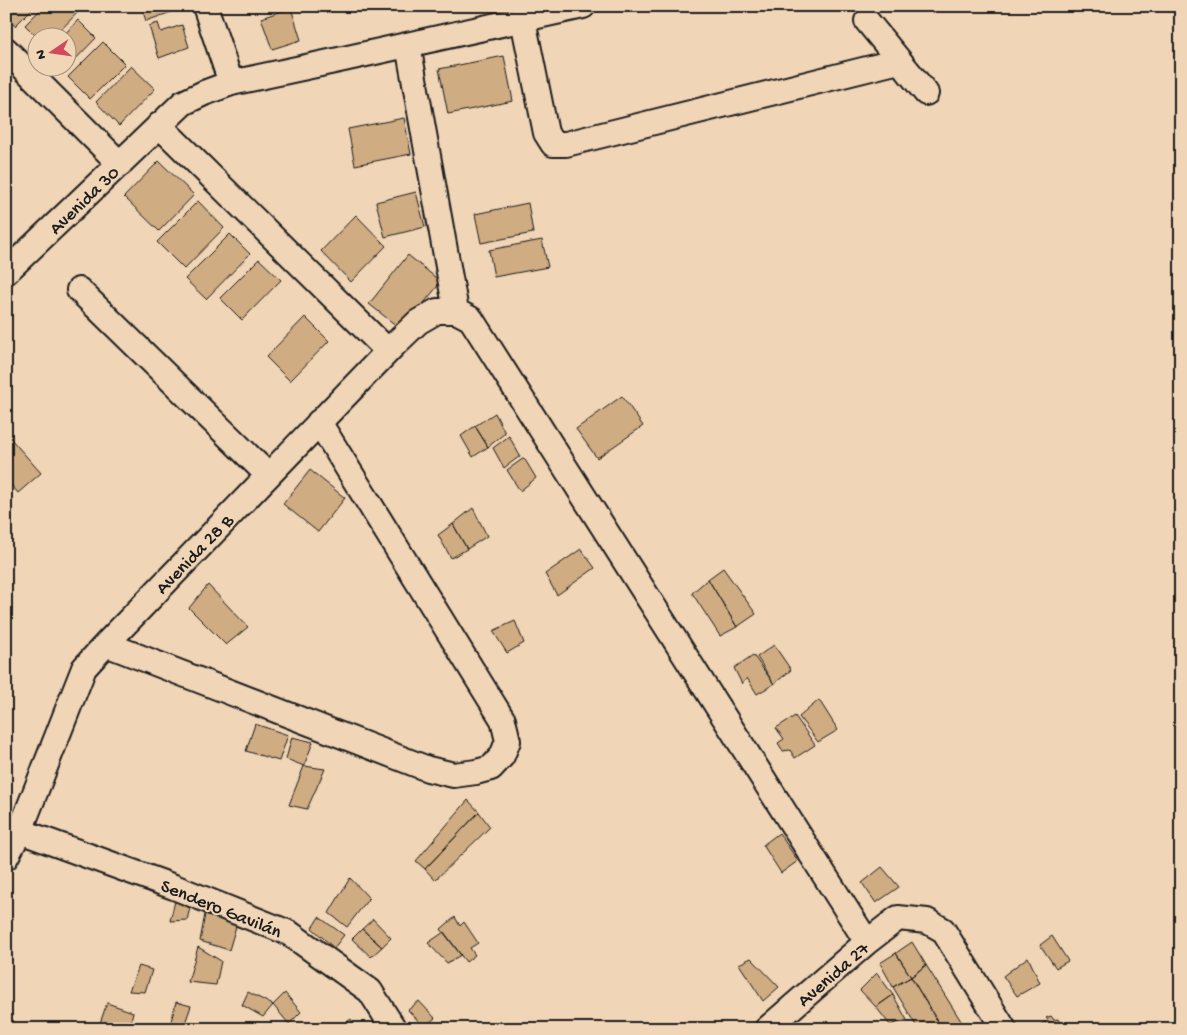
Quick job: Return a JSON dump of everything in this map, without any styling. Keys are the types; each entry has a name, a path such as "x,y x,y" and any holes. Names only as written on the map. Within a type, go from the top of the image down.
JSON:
{"street":[{"path":"205,6 231,83"},
{"name":"Avenida 30","path":"6,272 183,103 204,92 231,83 583,6"},
{"path":"523,20 546,133 553,144 566,144 899,61"},
{"path":"867,21 926,93"},
{"path":"408,45 456,311 471,319 867,942"},
{"path":"6,50 120,164"},
{"path":"159,125 388,352"},
{"path":"79,290 268,475"},
{"name":"Avenida 28 B","path":"6,858 20,831 84,668 319,422 418,322 437,311 456,311"},
{"path":"106,644 428,769 454,775 491,768 502,756 508,741 503,720 319,422"},
{"name":"Sendero Gavilán","path":"20,831 174,887 289,932 370,992 394,1029"},
{"name":"Avenida 27","path":"767,1029 867,942 898,918 927,920 943,930 1004,1029"}],"building":[{"path":"6,6 35,6 15,26 6,17"},
{"path":"44,6 74,6 79,11 63,28 28,28 25,25"},
{"path":"141,6 175,6 177,10 146,21"},
{"path":"291,8 301,40 272,49 261,18"},
{"path":"78,20 96,38 78,57 78,28 70,28"},
{"path":"158,23 161,32 182,25 189,47 159,58 149,26"},
{"path":"103,42 125,64 90,99 69,78 78,78 78,67"},
{"path":"504,56 513,101 448,114 439,69"},
{"path":"131,66 155,89 119,126 96,102"},
{"path":"404,118 411,154 355,165 348,129"},
{"path":"159,161 194,195 159,231 124,197"},
{"path":"416,192 425,227 385,237 376,202"},
{"path":"198,201 224,228 184,269 157,242"},
{"path":"528,203 533,233 481,243 475,214"},
{"path":"356,215 386,246 351,282 321,251"},
{"path":"230,234 250,254 206,299 185,279"},
{"path":"542,240 548,267 494,277 489,250"},
{"path":"408,255 441,282 402,330 369,304"},
{"path":"259,259 281,280 242,320 220,298"},
{"path":"305,317 329,341 290,381 266,357"},
{"path":"622,396 643,426 597,458 576,429"},
{"path":"495,413 505,433 488,447 475,426"},
{"path":"475,426 488,447 473,457 461,436"},
{"path":"509,436 520,456 504,468 493,448"},
{"path":"10,438 41,473 18,493 6,479 6,441"},
{"path":"524,458 536,478 520,491 507,470"},
{"path":"310,470 345,498 318,532 283,504"},
{"path":"473,508 487,536 467,549 453,524"},
{"path":"453,524 467,549 451,558 438,535"},
{"path":"581,549 595,568 557,595 545,574"},
{"path":"723,568 756,614 737,627 708,579"},
{"path":"708,579 737,627 720,636 692,593"},
{"path":"208,585 248,627 226,645 189,608"},
{"path":"515,621 524,643 507,653 493,631"},
{"path":"774,645 791,670 774,684 757,657"},
{"path":"753,655 774,684 757,694 747,678 742,684 734,668"},
{"path":"819,700 838,730 818,742 799,717"},
{"path":"795,716 815,745 795,758 790,750 783,751 778,743 784,739 776,728"},
{"path":"255,724 288,735 279,761 246,751"},
{"path":"292,737 313,742 304,766 286,759"},
{"path":"304,766 325,769 307,809 289,805"},
{"path":"468,800 479,812 425,869 416,861"},
{"path":"479,812 490,827 435,880 425,869"},
{"path":"779,833 798,861 781,873 763,845"},
{"path":"882,867 899,887 876,903 862,883"},
{"path":"350,878 369,898 347,927 329,913"},
{"path":"175,901 191,904 187,920 170,921"},
{"path":"205,914 237,923 229,950 200,941"},
{"path":"319,917 344,935 334,948 312,928"},
{"path":"455,917 460,926 464,922 478,943 470,948 475,955 466,962 441,929"},
{"path":"373,919 391,938 382,947 362,929"},
{"path":"362,929 382,947 371,957 352,939"},
{"path":"444,932 461,955 447,963 428,943"},
{"path":"1052,936 1068,961 1056,968 1040,945"},
{"path":"912,942 926,965 911,977 896,953"},
{"path":"198,947 221,961 216,985 188,982"},
{"path":"896,953 911,977 893,987 880,963"},
{"path":"1028,957 1040,983 1017,996 1003,976"},
{"path":"751,958 779,987 763,1001 739,964"},
{"path":"926,965 966,1029 942,1029 911,977"},
{"path":"139,966 152,970 145,992 129,991"},
{"path":"877,973 893,995 876,1007 860,990"},
{"path":"911,977 942,1029 918,1029 893,987"},
{"path":"248,992 273,1005 263,1017 242,1005"},
{"path":"285,993 301,1012 289,1024 273,1005"},
{"path":"893,995 907,1020 890,1025 876,1007"},
{"path":"419,1001 435,1018 424,1027 408,1010"},
{"path":"176,1002 191,1006 183,1029 169,1029"},
{"path":"107,1003 133,1012 129,1029 98,1029"},
{"path":"1051,1016 1054,1020 1058,1019 1064,1029 1042,1029 1040,1025 1045,1022 1049,1028 1053,1026 1046,1018"},
{"path":"351,1019 357,1029 337,1029"}]}
